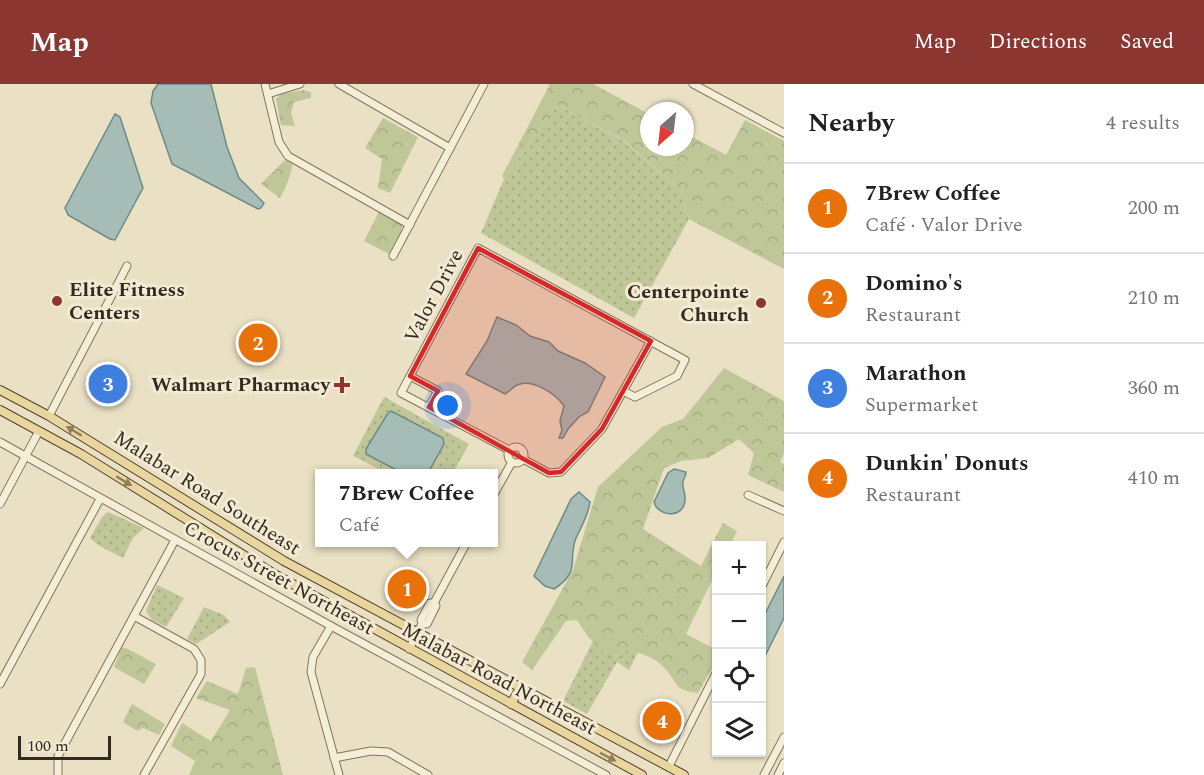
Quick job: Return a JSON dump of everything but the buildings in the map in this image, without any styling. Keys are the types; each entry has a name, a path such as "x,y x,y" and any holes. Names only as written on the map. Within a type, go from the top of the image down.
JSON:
{"main road":[{"name":"Malabar Road Southeast","path":"0,390 49,416 284,561 684,775"},
{"name":"Malabar Road Northeast","path":"0,410 74,450 276,575 642,775"},
{"path":"74,450 103,449"},
{"path":"511,704 520,688"}],"street":[{"path":"265,84 279,142 288,156 410,225"},
{"path":"268,94 300,84"},
{"path":"339,84 450,148"},
{"path":"393,256 484,84"},
{"path":"693,84 784,133"},
{"name":"Valor Drive","path":"623,391 635,397 677,376 685,360 651,341 478,248 401,393 509,450 516,447 521,448 524,453 523,459 549,473 561,472 602,429 623,391 651,341"},
{"path":"49,416 127,266"},
{"path":"410,376 438,391 429,407"},
{"path":"0,504 39,431"},
{"name":"Crocus Street Northeast","path":"0,442 331,626 606,775"},
{"path":"509,450 507,455 512,462 517,463 523,459"},
{"path":"498,487 512,462"},
{"path":"748,495 784,511"},
{"path":"0,684 100,499"},
{"path":"58,775 58,756 176,540"},
{"path":"766,578 784,542"},
{"path":"409,649 430,603 434,603 465,547"},
{"path":"134,616 194,649 201,660 201,674 144,775"},
{"path":"331,626 314,657 311,672 339,775"},
{"path":"669,766 712,684"},
{"path":"764,775 784,737"},
{"path":"334,758 371,751 388,752 428,775"},
{"path":"778,775 784,763"}],"highlighted area":[{"path":"478,248 651,341 602,429 561,472 549,473 429,407 438,391 410,376"}],"green space":[{"path":"550,84 593,84 640,109 640,155 623,140 557,105 504,179 502,176"},
{"path":"303,90 311,92 311,98 294,102 291,113 295,126 281,125 276,99 281,94"},
{"path":"557,105 622,140 681,190 689,219 634,318 481,233 504,179"},
{"path":"383,118 418,137 390,193 378,188 382,159 365,148"},
{"path":"745,120 784,141 784,269 689,219 681,190 642,156 694,156 694,138 726,155"},
{"path":"285,160 293,164 280,198 261,184"},
{"path":"379,212 402,225 402,233 391,255 364,241"},
{"path":"724,368 784,401 784,454 780,462 784,464 784,492 748,475 754,453 739,439 708,458 681,461 664,468 643,529 701,566 712,544 712,580 686,634 712,648 712,668 698,693 679,687 664,667 644,655 626,650 612,659 589,638 577,620 566,621 532,670 522,662 573,570 598,487 662,427 683,419"},
{"path":"384,397 469,444 455,469 430,469 444,444 443,438 391,411 366,449 366,454 394,469 379,469 353,456"},
{"path":"108,512 144,528 133,538 123,558 98,545 90,538 102,517"},
{"path":"723,523 737,531 732,541 714,541"},
{"path":"157,585 184,598 166,627 152,620 146,611"},
{"path":"204,607 224,615 230,622 196,644 187,639"},
{"path":"593,641 612,659 626,650 638,652 629,670 617,662 587,714 563,701"},
{"path":"122,647 156,664 144,684 114,667"},
{"path":"255,667 283,775 189,775 195,761 171,746 182,723 211,741 230,710 196,698 207,681 238,694 246,668"},
{"path":"132,704 165,724 159,735 143,728 137,731 123,722"}],"water":[{"path":"158,84 211,84 227,147 239,178 264,203 261,208 258,209 172,164 151,103 153,91"},
{"path":"115,114 120,117 143,188 115,240 68,215 65,208"},
{"path":"497,317 516,325 530,336 549,342 558,351 585,363 605,377 588,412 580,416 563,438 559,438 564,406 550,392 536,385 523,383 505,394 466,374 487,341"},
{"path":"391,411 443,438 444,444 430,469 394,469 366,454 366,449"},
{"path":"674,469 686,472 683,484 685,501 678,512 668,514 659,510 654,502 668,473"},
{"path":"579,492 590,502 589,507 576,538 571,571 563,583 554,589 545,586 534,576 571,499"},
{"path":"784,576 784,618 766,654 766,649 766,612"}],"place":[{"name":"Elite Fitness Centers","path":"57,301"},
{"name":"Centerpointe Church","path":"761,303"},
{"name":"Domino's","path":"258,343"},
{"name":"Marathon","path":"108,384"},
{"name":"Walmart Pharmacy","path":"342,385"},
{"name":"7Brew Coffee","path":"407,589"},
{"name":"Dunkin' Donuts","path":"662,721"}]}
